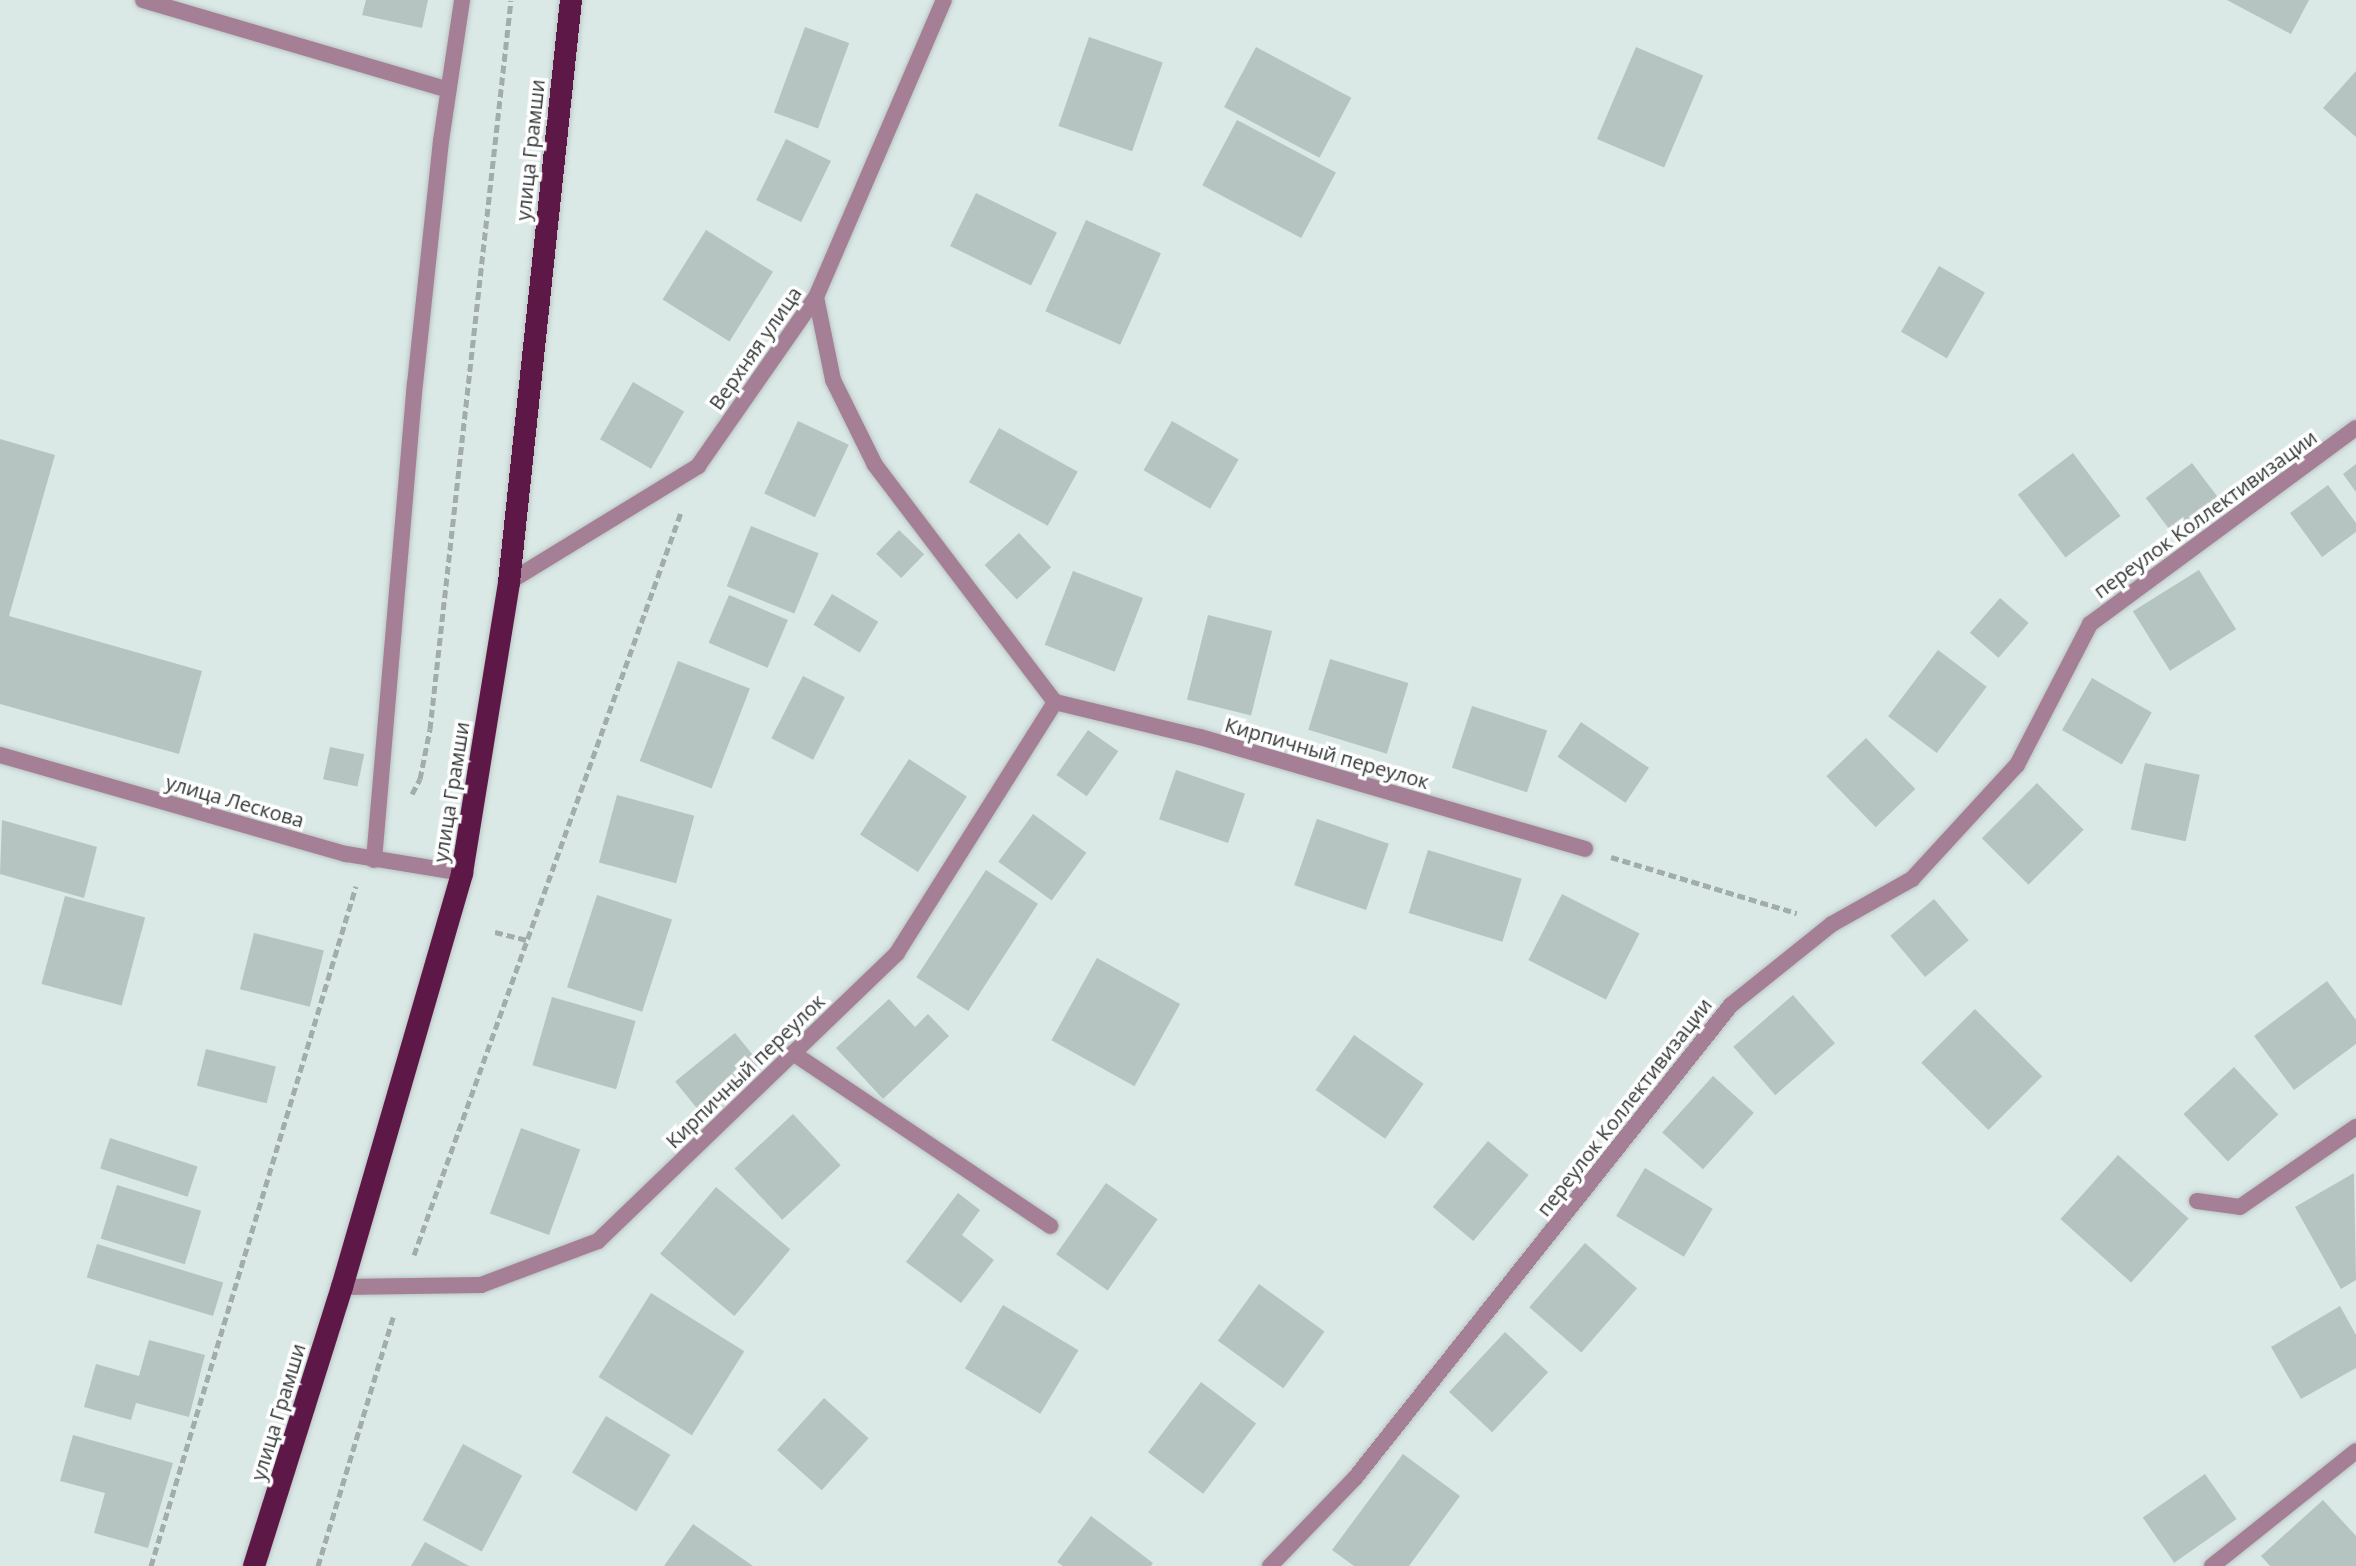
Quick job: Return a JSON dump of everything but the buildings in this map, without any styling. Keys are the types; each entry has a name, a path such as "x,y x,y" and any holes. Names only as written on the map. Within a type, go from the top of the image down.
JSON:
{"highway":[{"name":"улица Грамши","path":"254,1566 342,1287 462,873 509,582 571,0"}],"street":[{"path":"143,0 448,90"},
{"path":"374,860 415,384 448,90 462,0"},
{"name":"Верхняя улица","path":"509,582 698,466 816,297 944,0"},
{"path":"816,297 833,380 875,465 1055,702"},
{"name":"переулок Коллективизации","path":"1270,1566 1355,1478 1731,1005 1832,924 1912,879 2017,765 2090,624 2356,428"},
{"name":"Кирпичный переулок","path":"342,1287 402,1290 481,1285 598,1241 897,953 1055,702 1200,737 1585,849"},
{"name":"улица Лескова","path":"0,755 374,860 462,873"},
{"path":"793,1053 1050,1226"},
{"path":"2197,1201 2240,1207 2356,1127"},
{"path":"2212,1566 2356,1451"}],"path":[{"path":"405,806 420,779 430,729 511,0"},
{"path":"318,1566 402,1290 698,466"},
{"path":"1585,849 1832,924"},
{"path":"151,1566 353,890 374,860"},
{"path":"495,932 527,940"}]}
